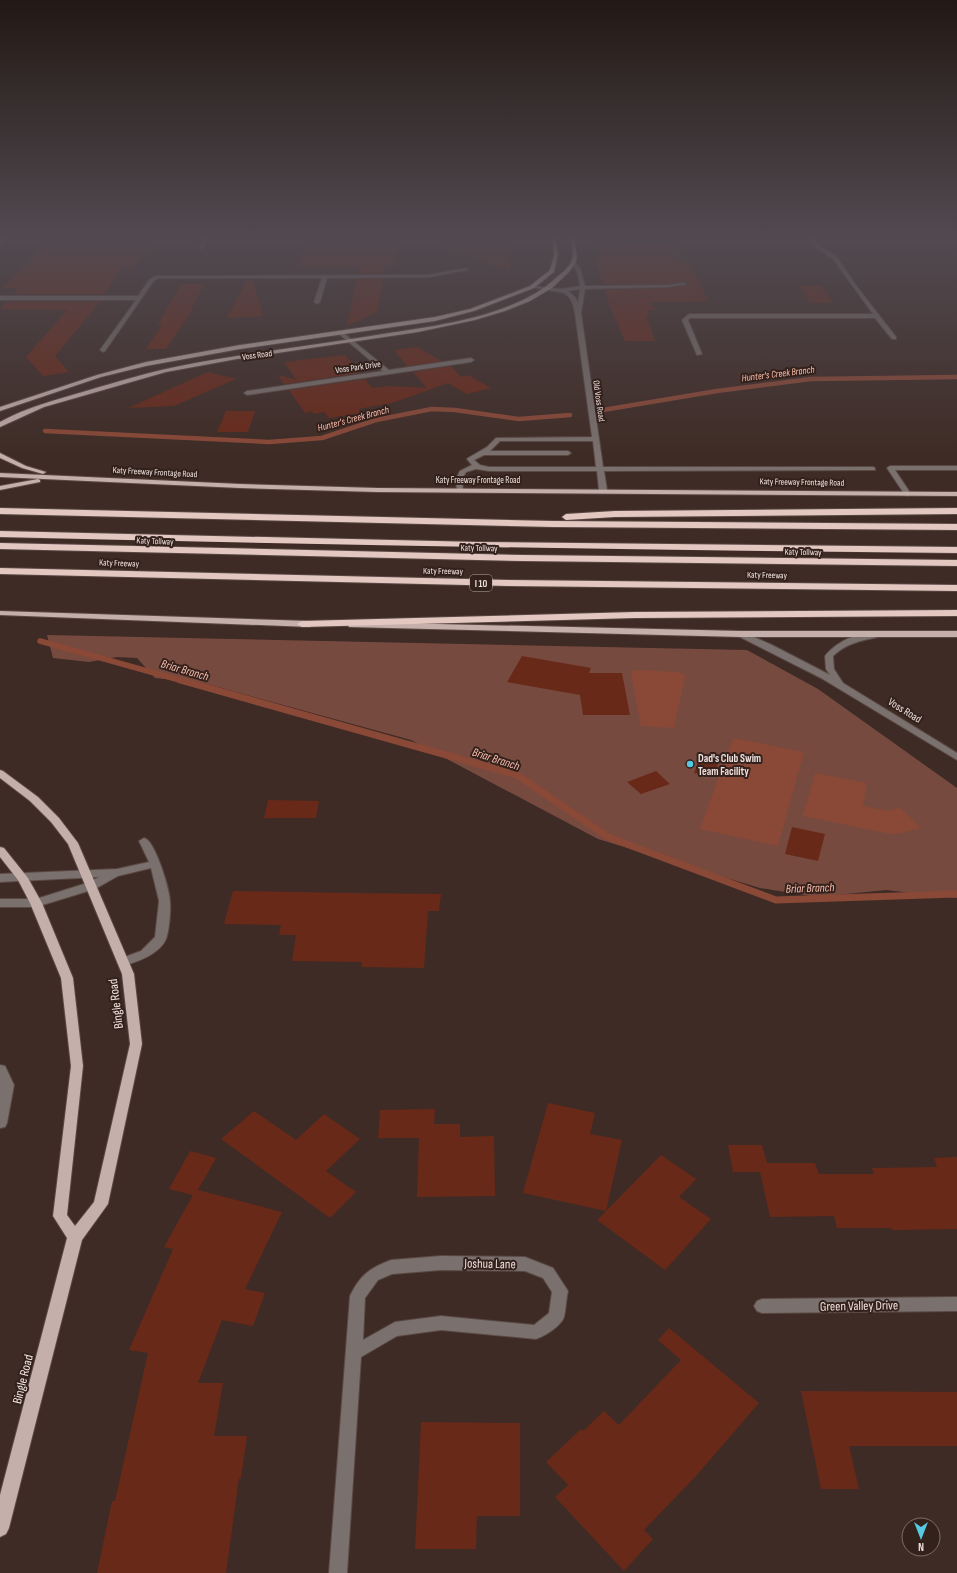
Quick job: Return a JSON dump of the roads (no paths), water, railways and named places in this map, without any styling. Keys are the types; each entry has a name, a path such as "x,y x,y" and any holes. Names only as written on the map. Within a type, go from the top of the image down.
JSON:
{"highway":[{"path":"0,511 461,522 957,527"},
{"path":"461,522 615,514 957,511"},
{"name":"Katy Tollway","path":"0,534 632,547 957,550"},
{"name":"Katy Tollway","path":"0,546 523,558 957,563"},
{"name":"Katy Freeway","path":"2,571 525,584 957,588"},
{"path":"302,624 628,615 957,613"}],"main road":[{"name":"Voss Road","path":"0,409 99,376 146,364 240,347 435,319 474,309"},
{"name":"Voss Road","path":"0,425 8,420 56,402 141,376 231,358 423,330 466,320 501,309"},
{"path":"146,364 161,372"},
{"path":"0,432 8,420"},
{"path":"0,455 24,467 62,477"},
{"name":"Katy Freeway Frontage Road","path":"0,475 240,486 377,490 603,490 957,494"},
{"path":"0,488 62,477"},
{"path":"0,613 302,624 741,634 957,634"},
{"name":"Bingle Road","path":"0,773 34,799 55,820 73,843 128,974 136,1044 101,1204 75,1237 0,1528"},
{"path":"0,850 23,878 36,903 66,978 77,1066 60,1216 75,1237"}],"street":[{"path":"103,350 130,309"},
{"name":"Old Voss Road","path":"577,309 603,490"},
{"path":"871,309 894,338"},
{"path":"699,354 685,320 689,316 876,316"},
{"path":"341,333 387,372"},
{"name":"Voss Park Drive","path":"247,393 471,360"},
{"path":"595,439 498,438 495,444 485,452 470,459 477,466 489,469 873,469"},
{"path":"485,452 568,453"},
{"path":"459,490 459,479 462,472 477,466"},
{"path":"907,494 890,468 957,468"},
{"name":"Voss Road","path":"741,634 766,645 840,683 957,757"},
{"name":"Voss Road","path":"840,683 830,669 829,656 838,645 853,639 875,635"},
{"path":"123,962 145,954 161,938 165,902 155,864 144,841"},
{"path":"0,878 117,873 155,864"},
{"path":"0,903 36,903 91,886 117,873"},
{"path":"0,1070 7,1085 0,1123"},
{"name":"Joshua Lane","path":"338,1573 358,1296 372,1275 390,1267 442,1263 525,1264 548,1273 560,1291 556,1317 536,1332 441,1323 395,1329 354,1353"},
{"name":"Green Valley Drive","path":"762,1306 957,1304"}],"waterway":[{"name":"Hunter's Creek Branch","path":"603,410 717,391 811,379 957,377"},
{"name":"Hunter's Creek Branch","path":"45,431 269,442 322,438 376,420 432,409 455,410 519,419 570,415"},
{"name":"Briar Branch","path":"40,641 183,681"},
{"name":"Briar Branch","path":"180,680 517,775 608,837 776,900 957,894"}],"place":[{"name":"Dad's Club Swim Team Facility","path":"690,764"}]}
